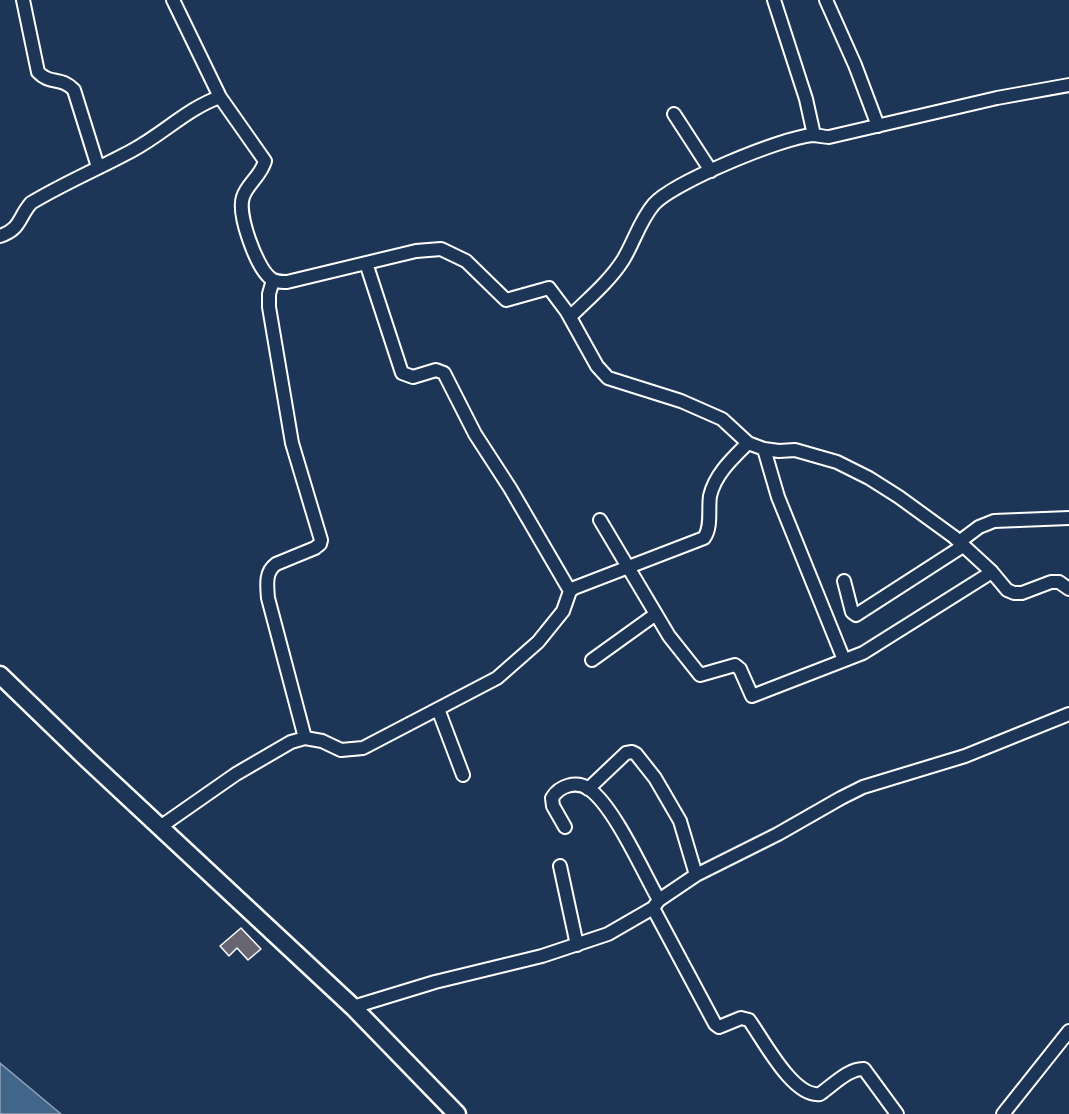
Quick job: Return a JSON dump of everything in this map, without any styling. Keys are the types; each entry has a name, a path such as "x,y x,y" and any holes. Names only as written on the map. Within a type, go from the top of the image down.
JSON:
{"street":[{"path":"23,0 38,72 49,79 68,83 74,90 99,167"},
{"path":"173,0 220,97 265,161 260,174 242,199 242,209 253,250 266,274 273,280 287,282 416,251 441,249 466,261 506,300 549,288 570,317 597,366 608,378 681,401 722,419 748,443 764,449 795,450 837,462 869,478 899,497 961,544 992,572 1007,590 1014,593 1022,592 1051,582 1059,582 1069,589"},
{"path":"774,0 806,99 814,135"},
{"path":"826,0 855,65 878,126"},
{"path":"570,317 608,280 623,260 652,206 662,196 732,160 799,137 814,135 830,137 997,98 1069,85"},
{"path":"0,236 16,228 24,211 31,203 134,150 203,103 220,97"},
{"path":"674,114 711,171"},
{"path":"366,263 402,373 413,377 436,370 444,373 475,434 510,488 570,591"},
{"path":"273,280 269,294 269,308 292,443 321,540 315,548 276,564 270,568 268,574 268,598 305,738"},
{"path":"160,828 236,774 291,742 305,738 322,741 340,750 353,751 363,748 497,678 538,642 563,611 570,591 704,538 709,527 709,506 715,482 729,462 748,443"},
{"path":"764,449 777,497 844,660"},
{"path":"844,581 852,612 856,615 961,544 979,527 994,521 1069,518"},
{"path":"600,520 669,636 700,675 735,665 740,669 752,696 863,653 992,572"},
{"path":"592,660 656,614"},
{"path":"0,675 352,1007 457,1114"},
{"path":"438,709 463,775"},
{"path":"352,1007 435,982 542,956 608,934 656,904 696,875 863,787 965,756 1069,714"},
{"path":"588,789 626,753 636,754 656,778 680,821 696,875"},
{"path":"565,827 553,806 552,798 556,792 579,784 600,800 618,826 715,1024 719,1027 741,1018 749,1020 775,1060 801,1088 815,1095 820,1094 850,1072 864,1069 897,1114"},
{"path":"560,866 577,945"},
{"path":"1003,1114 1069,1031"}],"water":[{"path":"0,1063 61,1114 0,1114"}],"building":[{"path":"241,928 261,949 248,960 237,948 229,956 220,946"}]}
